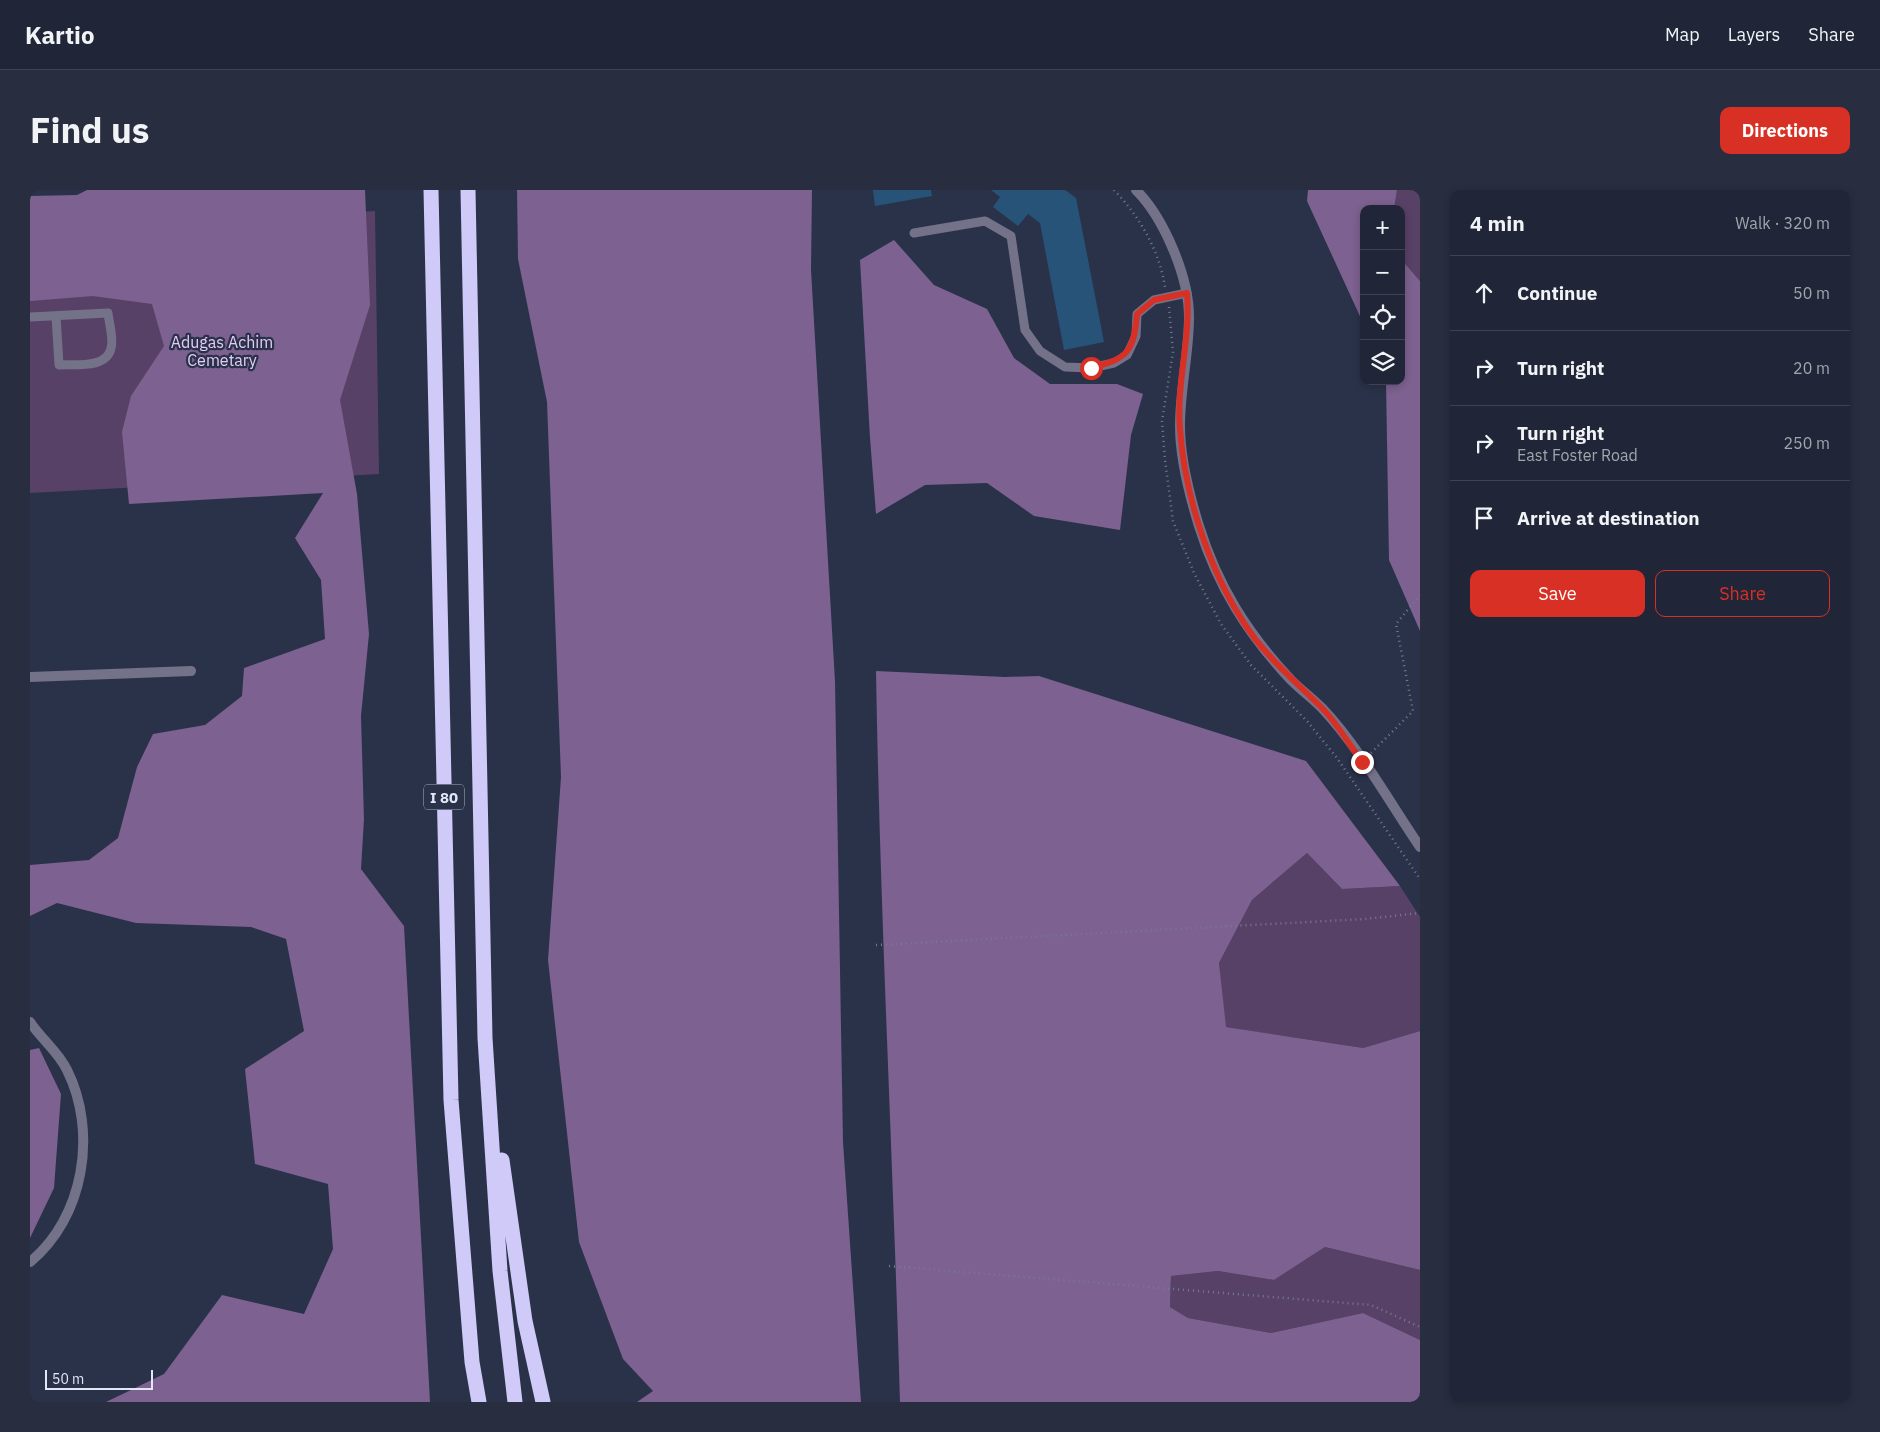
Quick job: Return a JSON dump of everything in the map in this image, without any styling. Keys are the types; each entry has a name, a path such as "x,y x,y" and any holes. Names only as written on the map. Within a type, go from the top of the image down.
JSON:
{"highway":[{"name":"I 80","path":"431,190 451,1100 472,1362 478,1402"},
{"name":"I 80","path":"468,190 485,1038 500,1271 515,1402"},
{"path":"485,1038 525,1321 543,1402"}],"street":[{"path":"1136,190 1160,225 1176,258 1187,293 1189,318 1181,393 1180,428 1186,470 1199,526 1222,588 1254,637 1292,681 1322,708 1362,762 1420,847"},
{"path":"30,677 191,671"},
{"path":"30,1022 54,1049 66,1067 79,1101 82,1127 79,1180 74,1202 54,1239 30,1262"}],"lane":[{"path":"914,233 985,222 1011,236 1025,330 1040,351 1065,367 1091,368 1114,362 1127,355 1136,336 1137,314 1154,300 1187,293"},
{"path":"30,317 108,313 112,348 106,358 96,363 59,365 56,316"}],"path":[{"path":"1114,190 1146,232 1163,274 1173,352 1162,421 1165,460 1173,521 1194,573 1221,624 1251,665 1307,721 1337,758 1420,879"},
{"path":"1362,762 1413,711 1396,624 1420,595"},
{"path":"876,945 1355,919 1420,913"},
{"path":"889,1266 1371,1305 1420,1327"}],"green space":[{"path":"87,190 365,190 370,305 340,400 357,494 369,634 361,716 364,819 361,869 404,926 430,1402 106,1402 164,1374 222,1295 304,1314 333,1249 328,1184 255,1164 245,1069 304,1031 286,939 251,927 136,923 57,903 30,916 30,865 89,860 118,838 137,767 153,734 205,725 242,696 244,668 325,639 321,580 295,538 323,493 129,504 122,432 131,396 164,346 152,304 93,296 30,301 30,196 77,195"},
{"path":"517,190 812,190 811,270 835,681 843,1142 861,1402 637,1402 653,1391 623,1359 579,1242 548,960 561,777 547,402 518,259"},
{"path":"1308,190 1397,190 1395,205 1360,205 1360,316 1307,201"},
{"path":"1397,190 1420,190 1420,281 1405,264 1405,205 1395,205"},
{"name":"Adugas Achim Cemetary","path":"375,211 379,474 30,493 30,232"},
{"path":"894,240 934,285 987,309 1014,358 1050,384 1117,384 1143,394 1131,435 1120,530 1034,516 987,483 925,485 876,514 860,260"},
{"path":"1405,264 1420,281 1420,631 1389,560 1386,385 1405,385"},
{"path":"876,671 1005,677 1039,676 1306,761 1400,886 1342,889 1307,853 1252,900 1219,963 1226,1027 1363,1048 1420,1031 1420,1270 1325,1247 1274,1280 1218,1271 1171,1276 1170,1307 1188,1318 1271,1333 1363,1313 1420,1340 1420,1402 900,1402 880,854"},
{"path":"1307,853 1342,889 1400,886 1420,917 1420,1031 1363,1048 1225,1027 1219,963 1252,900"},
{"path":"39,1048 61,1094 54,1188 30,1238 30,1050"},
{"path":"1325,1247 1420,1270 1420,1340 1363,1313 1271,1333 1188,1318 1170,1307 1171,1276 1218,1271 1274,1280"}],"building":[{"path":"873,190 931,190 932,196 875,206"},
{"path":"991,190 1065,190 1076,198 1104,342 1064,350 1040,223 1028,214 1018,226 993,207 1000,197"}],"route":[{"path":"1091,368 1114,362 1127,355 1136,336 1137,314 1154,300 1187,293 1189,318 1181,393 1180,428 1186,470 1199,526 1222,588 1254,637 1292,681 1322,708 1362,762"}]}
